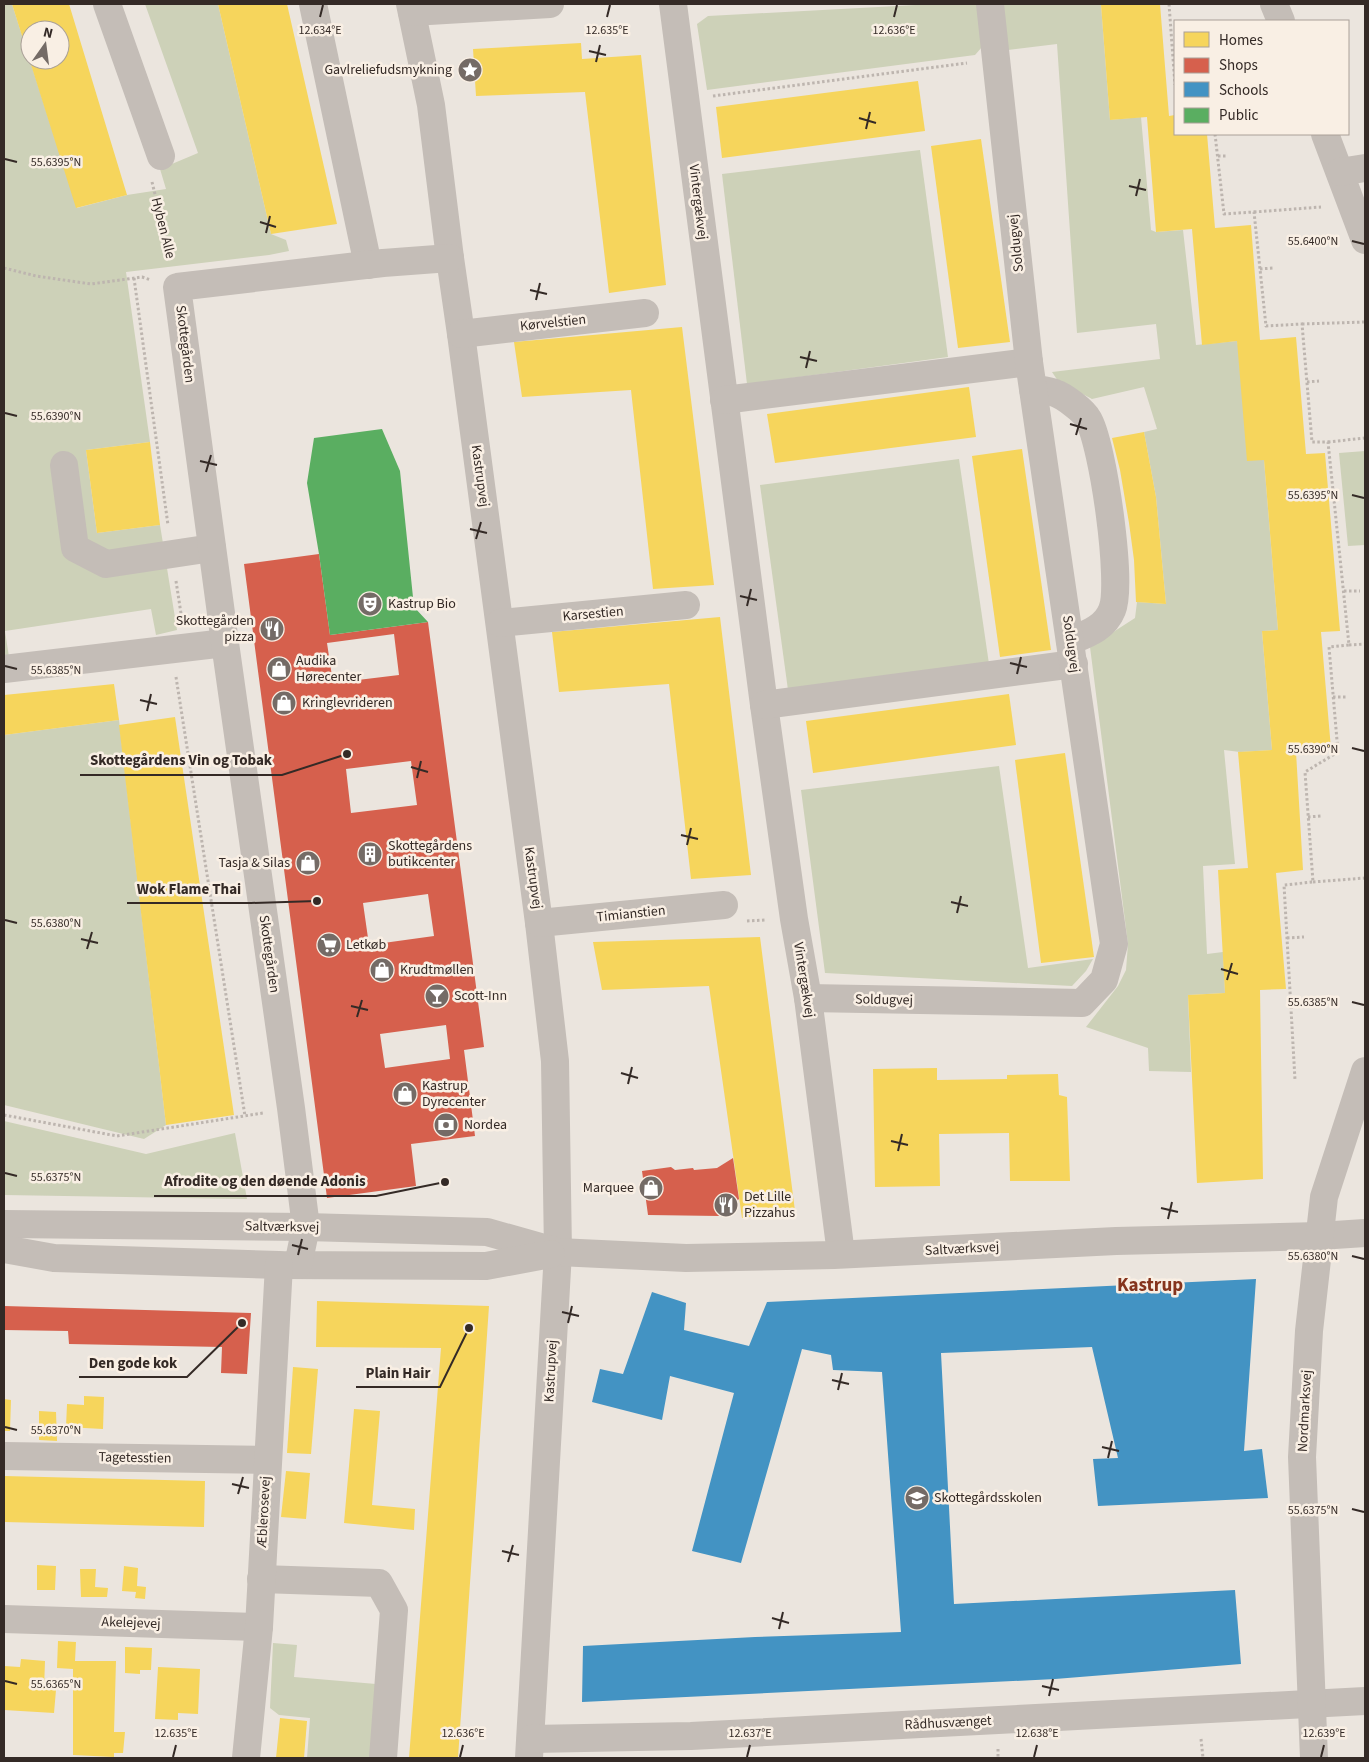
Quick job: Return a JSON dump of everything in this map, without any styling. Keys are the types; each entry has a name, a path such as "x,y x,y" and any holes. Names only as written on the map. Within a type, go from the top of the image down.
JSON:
{"street":[{"path":"107,4 161,156"},
{"path":"313,4 368,265"},
{"path":"411,8 550,4"},
{"name":"Vintergækvej","path":"673,4 764,705 794,919 808,998 841,1254"},
{"name":"Soldugvej","path":"808,998 1082,1003 1104,980 1114,944 1028,362 990,4"},
{"path":"1274,4 1281,20"},
{"name":"Kastrupvej","path":"411,8 431,105 539,923 555,1062 558,1252 530,1748"},
{"path":"1326,135 1353,170 1352,204 1365,240"},
{"name":"Skottegården","path":"288,1265 306,1227 291,1108 224,643 177,287 368,265 450,258"},
{"name":"Kørvelstien","path":"462,334 645,313"},
{"path":"724,400 1028,362"},
{"path":"764,705 1072,652 1104,623 1112,612 1116,598 1114,556 1107,496 1095,437 1088,418 1077,407 1055,393 1033,389"},
{"path":"64,465 75,548 106,564 212,548"},
{"name":"Karsestien","path":"500,623 686,605"},
{"path":"4,669 224,643"},
{"name":"Timianstien","path":"539,923 724,905"},
{"name":"Nordmarksvej","path":"1314,1758 1302,1457 1309,1331 1324,1197 1365,1071"},
{"name":"Saltværksvej","path":"4,1224 306,1227 487,1232 558,1252 686,1258 841,1254 1116,1241 1320,1236 1365,1233"},
{"name":"Saltværksvej","path":"4,1249 54,1258 288,1265 486,1266 558,1252"},
{"name":"Æblerosevej","path":"246,1758 259,1627 267,1460 288,1265"},
{"name":"Tagetesstien","path":"4,1456 267,1460"},
{"path":"261,1579 379,1583 394,1610 383,1758"},
{"name":"Akelejevej","path":"4,1619 259,1627"},
{"name":"Rådhusvænget","path":"530,1748 691,1736 1365,1702"}],"path":[{"path":"1169,4 1174,43"},
{"path":"685,100 996,59"},
{"path":"1215,135 1224,214 1352,204"},
{"name":"Hyben Alle","path":"161,156 152,181 177,287"},
{"path":"1218,156 1228,156"},
{"path":"1254,212 1266,326 1365,322"},
{"path":"4,268 36,276 91,284 142,277 177,287"},
{"path":"1260,270 1273,268"},
{"path":"134,278 173,554 178,648 245,1116"},
{"path":"1302,324 1312,442 1365,438"},
{"path":"1307,382 1319,380"},
{"path":"1328,442 1349,645"},
{"path":"1344,591 1360,591"},
{"path":"1313,882 1305,772 1338,752 1329,647 1365,644"},
{"path":"1334,697 1348,697"},
{"path":"1308,817 1321,816"},
{"path":"1295,1080 1284,884 1365,878"},
{"path":"724,905 726,922 794,919"},
{"path":"1287,938 1304,937"},
{"path":"4,1115 117,1136 291,1108"}],"green space":[{"path":"4,4 12,4 20,29 20,70 33,70 77,208 127,195 166,189 160,169 198,153 145,4 218,4 271,234 286,240 289,251 126,272 150,442 86,450 97,533 160,525 177,630 156,635 151,609 5,631 9,657 4,656"},
{"path":"934,4 977,4 982,47 975,55 707,90 697,24 708,16"},
{"path":"1002,4 1117,4 1101,5 1110,120 1141,117 1151,230 1156,232 1183,230 1196,345 1237,341 1264,460 1278,630 1262,631 1272,750 1240,752 1224,750 1235,864 1203,866 1207,954 1223,952 1225,993 1188,995 1191,1072 1149,1071 1148,1048 1086,1027 1118,986 1126,970 1128,944 1090,647 1135,618 1137,602 1166,604 1156,497 1144,432 1157,429 1144,387 1092,399 1058,381 1052,372 1160,359 1156,324 1077,333 1057,44 1008,50"},
{"path":"920,150 948,357 747,384 722,174"},
{"path":"1365,451 1365,545 1348,546 1339,453"},
{"path":"959,459 989,664 788,690 760,485"},
{"path":"119,720 166,1125 144,1139 4,1105 4,735"},
{"path":"999,766 1028,968 1093,959 1086,971 1072,986 825,973 801,790"},
{"path":"4,1121 146,1154 235,1133 247,1199 4,1195"},
{"path":"273,1643 297,1645 294,1677 376,1684 371,1758 307,1758 310,1718 279,1715 270,1708"}],"building: Homes":[{"path":"12,4 69,4 127,195 76,208 33,70 70,70 70,20 20,20 20,30"},
{"path":"218,4 287,4 337,224 271,234"},
{"path":"1160,4 1169,116 1174,115 1174,135 1207,135 1215,228 1251,225 1260,340 1296,337 1306,454 1325,453 1340,631 1321,632 1331,749 1296,752 1303,870 1276,873 1286,989 1260,990 1263,1179 1197,1183 1188,995 1225,993 1218,870 1248,868 1238,752 1272,750 1262,631 1278,630 1264,460 1247,461 1237,341 1202,345 1192,229 1156,232 1147,117 1110,120 1101,5"},
{"path":"581,43 582,59 641,55 666,285 609,293 585,92 476,96 473,49"},
{"path":"918,81 925,131 722,158 716,107"},
{"path":"981,139 1010,342 958,348 931,146"},
{"path":"682,327 714,585 653,589 631,390 522,397 514,342"},
{"path":"969,387 976,437 775,463 767,414"},
{"path":"1144,432 1156,497 1166,604 1136,602 1134,560 1129,523 1120,470 1112,438"},
{"path":"150,442 160,525 97,533 86,450"},
{"path":"1022,449 1051,650 1000,657 972,456"},
{"path":"720,617 751,875 691,879 669,684 559,692 552,632"},
{"path":"114,684 119,720 4,735 4,695"},
{"path":"1009,694 1016,745 813,773 806,721"},
{"path":"175,717 234,1115 166,1125 119,725"},
{"path":"1065,753 1094,957 1041,963 1015,760"},
{"path":"760,937 795,1211 742,1218 709,986 602,990 593,942"},
{"path":"937,1068 937,1080 1007,1079 1007,1075 1058,1074 1059,1095 1067,1097 1070,1181 1010,1181 1009,1133 939,1134 940,1186 875,1187 873,1069"},
{"path":"317,1301 489,1306 458,1758 409,1758 441,1348 316,1347"},
{"path":"293,1367 318,1369 311,1454 287,1453"},
{"path":"84,1396 104,1397 103,1429 66,1427 67,1404 84,1405"},
{"path":"4,1399 11,1400 10,1431 4,1431"},
{"path":"354,1409 380,1411 372,1505 415,1509 414,1530 344,1523"},
{"path":"39,1411 56,1412 57,1441 39,1440"},
{"path":"286,1471 310,1473 306,1519 281,1517"},
{"path":"4,1476 205,1481 204,1527 4,1522"},
{"path":"37,1565 56,1566 55,1590 37,1590"},
{"path":"124,1566 138,1568 137,1586 146,1587 145,1599 135,1598 136,1592 122,1591"},
{"path":"80,1569 96,1569 95,1587 108,1588 107,1597 81,1597"},
{"path":"58,1641 76,1642 75,1661 116,1661 114,1732 125,1732 123,1753 114,1753 114,1757 73,1755 73,1669 57,1668"},
{"path":"125,1647 152,1648 151,1670 140,1670 140,1674 125,1673"},
{"path":"21,1659 45,1661 44,1689 56,1690 54,1713 4,1710 4,1666 20,1667"},
{"path":"158,1667 200,1669 198,1714 178,1713 178,1720 155,1719"},
{"path":"280,1718 307,1721 304,1758 276,1758"}],"building: Shops":[{"name":"Skottegårdens butikcenter","path":"319,554 330,635 428,622 484,1047 464,1050 475,1136 411,1144 416,1186 327,1198 244,564","holes":["394,634 399,675 333,683 327,643","411,761 417,805 351,813 346,769","428,894 434,936 369,945 363,903","446,1025 450,1059 385,1068 380,1034"]},
{"path":"733,1158 739,1199 719,1216 648,1215 642,1171 671,1167 675,1170 717,1168"},
{"path":"4,1306 251,1313 247,1374 221,1373 222,1347 69,1344 68,1331 4,1330"}],"building: Schools":[{"path":"1256,1279 1244,1451 1262,1449 1268,1498 1098,1506 1093,1459 1118,1458 1092,1347 941,1353 954,1604 1235,1590 1241,1664 1055,1679 582,1702 583,1646 901,1632 882,1372 833,1370 831,1355 802,1349 741,1563 692,1551 734,1393 670,1376 662,1420 592,1402 600,1369 623,1374 652,1292 686,1303 684,1330 749,1346 767,1302"}],"building: Public":[{"path":"382,429 400,471 414,607 428,622 330,635 307,483 314,438"}],"place":[{"name":"Gavlreliefudsmykning","path":"470,70"},
{"name":"Kastrup Bio","path":"370,604"},
{"name":"Skottegården pizza","path":"272,629"},
{"name":"Audika Hørecenter","path":"279,669"},
{"name":"Kringlevrideren","path":"284,703"},
{"name":"Skottegårdens Vin og Tobak","path":"347,754"},
{"name":"Skottegårdens butikcenter","path":"370,854"},
{"name":"Tasja & Silas","path":"308,863"},
{"name":"Wok Flame Thai","path":"317,901"},
{"name":"Letkøb","path":"329,945"},
{"name":"Krudtmøllen","path":"382,970"},
{"name":"Scott-Inn","path":"437,996"},
{"name":"Kastrup Dyrecenter","path":"405,1094"},
{"name":"Nordea","path":"446,1125"},
{"name":"Afrodite og den døende Adonis","path":"445,1182"},
{"name":"Marquee","path":"651,1188"},
{"name":"Det Lille Pizzahus","path":"726,1205"},
{"name":"Den gode kok","path":"242,1323"},
{"name":"Plain Hair","path":"469,1328"},
{"name":"Skottegårdsskolen","path":"917,1498"}],"district":[{"name":"Kastrup","path":"1150,1285"}]}
